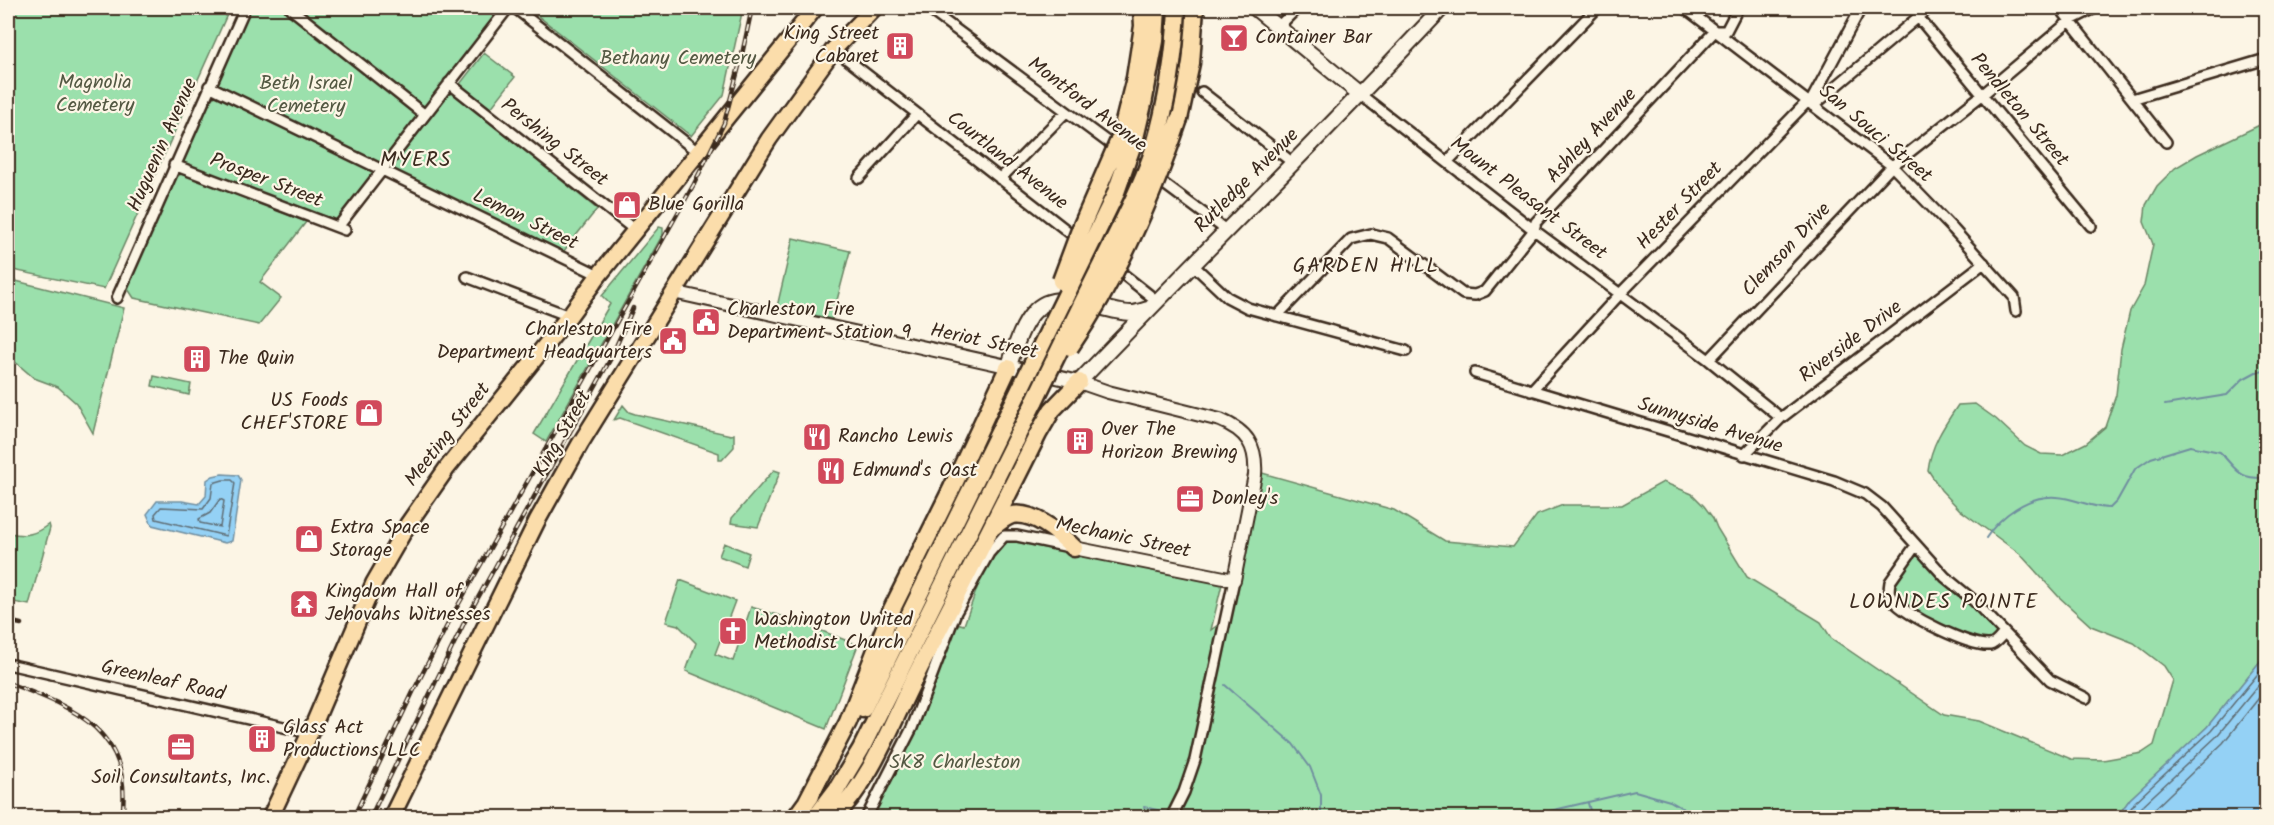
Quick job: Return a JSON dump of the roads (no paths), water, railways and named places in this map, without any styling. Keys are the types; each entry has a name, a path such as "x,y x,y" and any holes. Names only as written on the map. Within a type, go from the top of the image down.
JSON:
{"highway":[{"path":"1032,361 1080,230 1120,138 1135,78 1143,26 1142,8"},
{"path":"805,814 847,742 1114,195 1135,138 1150,70 1157,8"},
{"path":"805,814 837,789 861,750 1133,201 1152,154 1166,103 1175,50 1177,8"},
{"path":"1035,400 1103,298 1158,182 1179,119 1191,63 1195,8"},
{"path":"805,814 848,722 892,609 967,458 1008,368"},
{"path":"833,818 853,797 871,770 913,681 998,532 1038,434 1052,410 1079,382"},
{"path":"998,532 1011,516 1023,516 1041,523 1063,537 1074,548"}],"main road":[{"name":"Meeting Street","path":"270,818 310,733 374,583 408,524 447,468 599,275 815,8"},
{"name":"King Street","path":"391,818 537,521 580,444 769,139 834,49 874,8"},
{"name":"Mount Pleasant Street","path":"1255,8 1361,94"},
{"name":"Rutledge Avenue","path":"1079,382 1442,8"},
{"path":"1008,368 1020,333 1029,318 1034,311 1049,302 1073,300 1110,310 1132,313 1153,305"}],"street":[{"name":"Huguenin Avenue","path":"117,298 245,8"},
{"path":"290,8 425,114"},
{"path":"382,171 508,8"},
{"path":"515,8 699,153"},
{"name":"Montford Avenue","path":"927,8 1226,230"},
{"path":"1279,26 1297,8"},
{"path":"1447,162 1597,8"},
{"name":"San Souci Street","path":"1685,8 1892,166 2014,297 2016,311"},
{"name":"Ashley Avenue","path":"1277,316 1347,242 1360,235 1377,234 1388,238 1459,291 1475,295 1485,291 1534,230 1536,222 1715,31 1726,31 1738,8"},
{"path":"1810,103 1861,8"},
{"name":"Hester Street","path":"1531,391 1620,294 1810,103 1929,8"},
{"path":"2060,8 2166,142"},
{"name":"Clemson Drive","path":"1708,360 1892,166 1982,95 2071,20 2095,8"},
{"name":"Pendleton Street","path":"1918,16 2091,226"},
{"name":"Courtland Avenue","path":"834,49 1000,179 1153,305"},
{"path":"2132,99 2266,59"},
{"name":"Pershing Street","path":"449,84 636,231"},
{"name":"Lemon Street","path":"209,86 599,275"},
{"path":"1202,92 1293,163"},
{"name":"Mount Pleasant Street","path":"1361,94 1534,230 1708,360 1781,418"},
{"path":"1000,179 1066,112"},
{"path":"859,178 917,114"},
{"name":"Prosper Street","path":"174,165 342,229 382,171"},
{"name":"Riverside Drive","path":"1744,454 1781,418 1984,263"},
{"path":"1192,264 1227,297 1254,310 1406,351"},
{"path":"467,277 569,316"},
{"name":"Heriot Street","path":"674,292 1079,382 1130,398 1220,420 1234,426 1245,435 1256,459 1255,475 1234,580"},
{"name":"Sunnyside Avenue","path":"1475,374 1834,481 1865,494 1882,507 1945,577 1973,600 2050,680 2086,698"},
{"path":"866,818 912,728 956,612 998,532"},
{"path":"1916,545 1890,582 1889,588 1893,601 1943,632 1977,643 1989,645 2004,633"},
{"name":"Mechanic Street","path":"1074,548 1234,580"},
{"path":"1171,818 1184,792 1195,760 1234,580"},
{"name":"Greenleaf Road","path":"8,664 310,733"}],"water":[{"path":"222,474 238,475 241,480 232,541 225,543 152,525 147,514 157,501 199,504 206,496 207,480"},
{"path":"2266,654 2266,817 2117,817 2130,799 2207,727"}],"waterway":[{"path":"2165,405 2227,395 2243,379 2256,372 2266,371"},
{"path":"1986,538 2007,515 2035,499 2056,497 2110,508 2117,501 2135,469 2151,458 2190,446 2220,452 2235,469 2244,475 2266,478"},
{"path":"1225,685 1293,744 1310,767 1321,795 1321,818"},
{"path":"1520,818 1635,791 1670,801 1699,818"},
{"path":"1588,803 1592,818"},
{"path":"1144,807 1170,813"},
{"path":"1176,813 1234,812 1243,818"}],"railway":[{"path":"353,818 452,616 694,184 724,123 752,8"},
{"path":"370,818 464,623 610,360 633,308"},
{"path":"8,621 21,624"},
{"path":"8,683 33,692 77,714 95,728 109,744 119,764 123,789 122,818"}],"place":[{"name":"Container Bar","path":"1234,38"},
{"name":"King Street Cabaret","path":"900,46"},
{"name":"Blue Gorilla","path":"627,205"},
{"name":"Charleston Fire Department Station 9","path":"706,322"},
{"name":"Charleston Fire Department Headquarters","path":"673,341"},
{"name":"The Quin","path":"197,359"},
{"name":"US Foods CHEF'STORE","path":"369,413"},
{"name":"Rancho Lewis","path":"817,437"},
{"name":"Over The Horizon Brewing","path":"1080,441"},
{"name":"Edmund's Oast","path":"831,471"},
{"name":"Donley's","path":"1190,499"},
{"name":"Extra Space Storage","path":"309,539"},
{"name":"Kingdom Hall of Jehovahs Witnesses","path":"304,604"},
{"name":"Washington United Methodist Church","path":"733,631"},
{"name":"Glass Act Productions LLC","path":"262,739"},
{"name":"Soil Consultants, Inc.","path":"181,747"}],"district":[{"name":"MYERS","path":"416,160"},
{"name":"GARDEN HILL","path":"1366,266"},
{"name":"LOWNDES POINTE","path":"1944,602"}],"park label":[{"name":"Bethany Cemetery","path":"678,59"},
{"name":"Magnolia Cemetery","path":"95,94"},
{"name":"Beth Israel Cemetery","path":"306,96"},
{"name":"SK8 Charleston","path":"955,763"}]}
